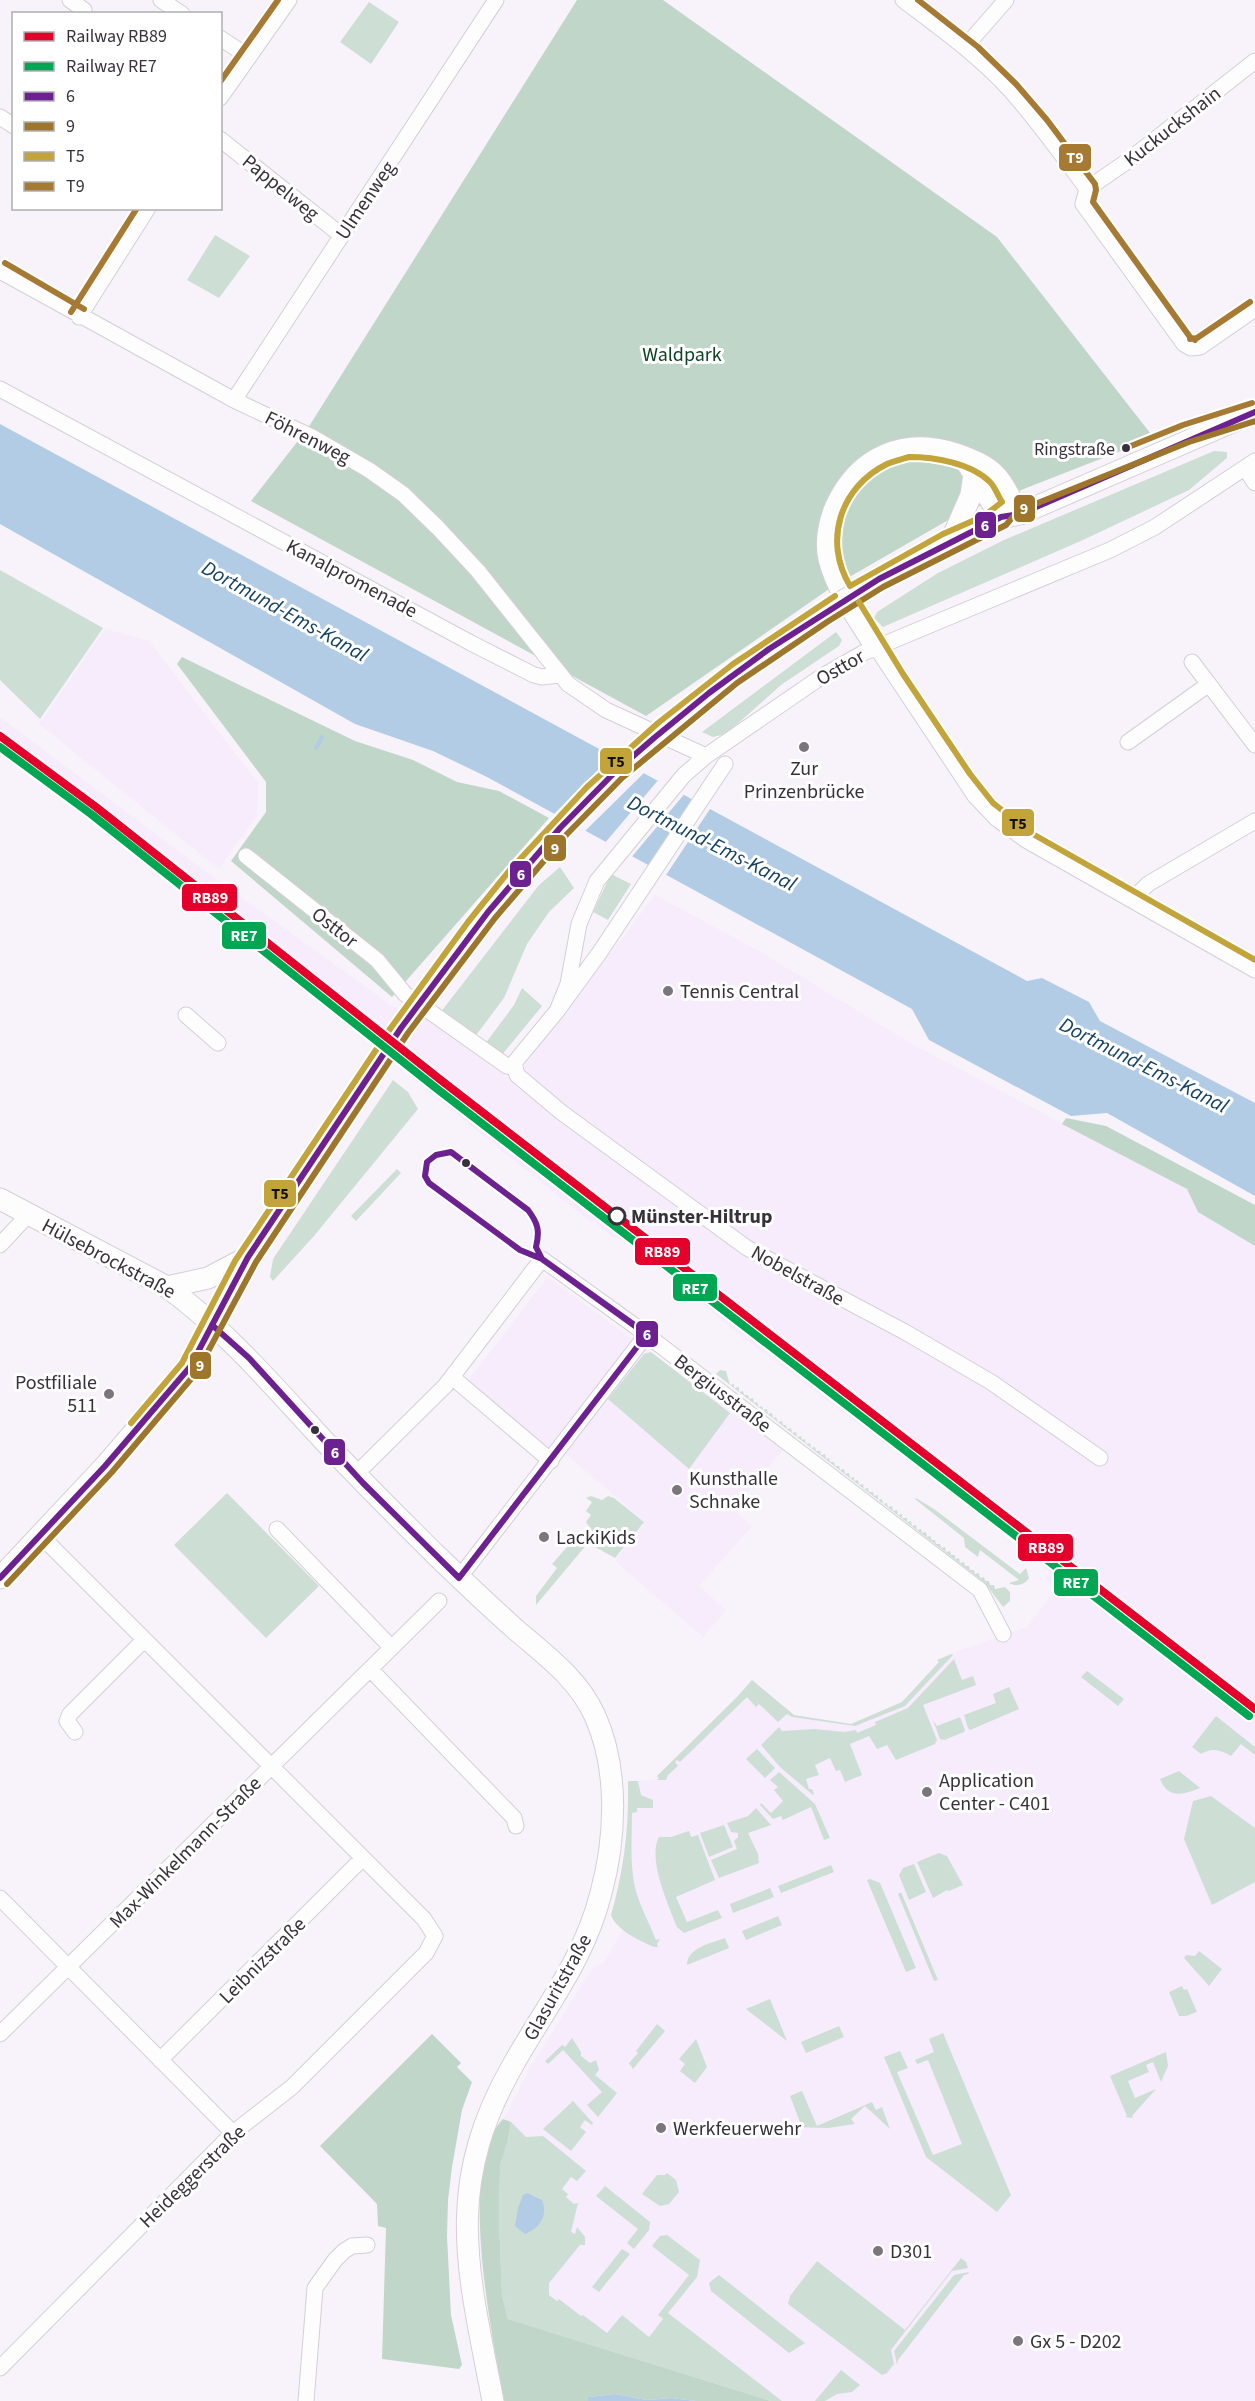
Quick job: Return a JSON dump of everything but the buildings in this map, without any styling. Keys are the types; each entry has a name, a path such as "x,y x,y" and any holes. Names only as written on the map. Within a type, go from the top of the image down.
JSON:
{"main road":[{"path":"0,1578 41,1536 190,1367 248,1257 364,1082 435,982 524,869 603,784 675,720 741,669 822,614 879,579 1007,510 1186,434 1255,412"},
{"path":"876,647 837,582 828,558 830,525 835,507 843,489 859,471 884,455 908,448 936,448 982,465 997,476 1007,510"},
{"path":"962,456 974,474 1007,510"},
{"path":"951,541 971,495 974,474"},
{"name":"Hülsebrockstraße","path":"0,1199 167,1287 212,1325"},
{"path":"167,1287 208,1278 248,1257"},
{"name":"Glasuritstraße","path":"212,1325 249,1358 356,1474 459,1578 558,1666 577,1686 594,1714 600,1730 611,1786 611,1834 608,1864 591,1926 581,1952 496,2096 483,2127 473,2161 466,2222 470,2280 493,2401"}],"street":[{"path":"70,0 84,12"},
{"path":"161,0 179,12"},
{"path":"222,95 289,0"},
{"name":"Ulmenweg","path":"234,400 496,0"},
{"path":"903,0 965,47 1009,88 1048,134 1087,189 1083,204 1184,344 1191,348 1200,347 1255,309"},
{"path":"965,47 1006,0"},
{"path":"222,39 249,57"},
{"name":"Kuckuckshain","path":"1087,189 1129,160 1255,61"},
{"name":"Pappelweg","path":"222,141 341,235"},
{"path":"79,317 147,210"},
{"name":"Föhrenweg","path":"0,271 79,317 234,400 348,456 403,494 478,571 559,675"},
{"name":"Kanalpromenade","path":"0,389 471,643 534,675 542,677 559,675"},
{"path":"1250,465 1255,483"},
{"name":"Osttor","path":"557,1011 568,984 574,943 585,907 597,881 684,775 706,756 821,677 876,647 1110,550 1155,527 1250,465"},
{"path":"876,647 963,779 987,810 1026,840 1255,970"},
{"path":"1192,662 1255,745"},
{"path":"559,675 578,692 606,710 706,756"},
{"path":"1128,742 1209,684"},
{"name":"Osttor","path":"246,856 377,960 405,994 507,1066 515,1067 515,1062 557,1011 650,879 725,764"},
{"path":"1132,900 1148,884 1255,821"},
{"path":"186,1015 218,1043"},
{"name":"Nobelstraße","path":"515,1067 517,1075 561,1112 747,1248 905,1332 991,1382 1100,1458"},
{"path":"0,1245 28,1215"},
{"name":"Bergiusstraße","path":"356,1474 450,1379 542,1259 647,1335 980,1590 1003,1634"},
{"path":"459,1578 647,1335"},
{"path":"450,1379 551,1461"},
{"path":"277,1529 392,1647"},
{"path":"41,1536 363,1858"},
{"name":"Max-Winkelmann-Straße","path":"0,2034 439,1601"},
{"path":"75,1732 67,1721 70,1714 144,1640"},
{"path":"370,1669 514,1818 516,1826"},
{"name":"Heideggerstraße","path":"0,2367 233,2133 292,2087 426,1953 435,1936 424,1919 363,1858"},
{"name":"Leibnizstraße","path":"160,2060 363,1858"},
{"path":"0,1898 233,2133"},
{"path":"306,2401 315,2288 344,2251 352,2246 367,2245"}],"shaded area":[{"path":"105,629 149,641 258,783 257,815 219,869 39,724"},
{"path":"0,717 194,863 392,1006 433,1020 513,1081 655,895 757,950 914,1045 1187,1189 1198,1212 1255,1246 1255,2401 504,2401 481,2261 479,2205 482,2179 497,2125 507,2114 530,2068 592,1969 604,1962 624,1929 615,1900 626,1855 628,1781 653,1780 752,1680 794,1715 851,1724 902,1702 944,1656 1027,1627 1057,1588 1045,1579 1050,1573 1044,1568 1044,1563 732,1329 623,1240 612,1237 594,1221 592,1223 419,1084 403,1062 368,1028 0,743"},
{"path":"548,1277 783,1450 733,1509 752,1526 699,1586 726,1610 703,1637 615,1561 644,1521 566,1454 558,1464 463,1387"}],"green space":[{"name":"Waldpark","path":"577,0 663,0 997,237 1154,438 957,515 832,587 646,716 251,501 308,428"},
{"path":"369,2 399,22 371,64 340,42"},
{"path":"215,235 250,256 219,298 187,280"},
{"path":"1214,451 1227,452 1227,458 1189,490 1083,540 883,627 874,618 877,612 938,573 1004,540"},
{"path":"0,570 103,628 40,719 0,680"},
{"path":"836,632 842,640 839,646 781,685 726,734 713,737 702,732"},
{"path":"182,657 355,741 413,760 457,782 499,791 549,818 392,997 231,861 266,812 266,782 177,664"},
{"path":"560,867 574,888 549,912 527,944 504,998 474,1038 440,1013 539,885"},
{"path":"611,874 631,884 608,920 593,912"},
{"path":"522,988 542,1006 501,1056 485,1044 514,1005"},
{"path":"393,1080 408,1092 418,1109 314,1236 273,1281 270,1277 273,1259"},
{"path":"1066,1118 1106,1126 1255,1205 1255,1246 1198,1212 1187,1189 1062,1124"},
{"path":"397,1169 401,1173 356,1221 351,1216"},
{"path":"651,1352 730,1413 689,1469 608,1399 644,1354"},
{"path":"720,1370 726,1371 730,1385 716,1374"},
{"path":"743,1391 749,1399 753,1398 754,1403 757,1402 759,1407 762,1406 763,1410 767,1409 768,1414 772,1413 773,1418 776,1417 778,1422 782,1421 787,1429 791,1428 792,1433 796,1432 797,1437 739,1392"},
{"path":"815,1447 821,1455 825,1454 826,1459 829,1458 835,1466 839,1466 840,1470 844,1469 845,1474 849,1473 850,1478 854,1477 854,1481 858,1480 859,1485 863,1484 864,1489 811,1448"},
{"path":"868,1488 874,1496 878,1495 878,1500 864,1489"},
{"path":"227,1493 319,1586 266,1638 174,1545"},
{"path":"591,1496 602,1500 608,1496 614,1498 644,1522 615,1558 588,1543 536,1605 536,1596 557,1568 552,1564 567,1547 562,1543 565,1539 569,1542 575,1533 584,1536 591,1529 586,1522 591,1515 586,1511 592,1502 586,1498"},
{"path":"916,1498 1020,1574 1026,1568 1029,1578 1020,1585 1009,1583 1019,1580 980,1550 978,1557 965,1547 964,1538"},
{"path":"887,1503 888,1507 892,1506 893,1511 897,1510 898,1515 902,1514 902,1518 907,1518 907,1522 911,1521 912,1526 916,1525 917,1530 921,1529 922,1533 926,1532 927,1537 930,1536 936,1544 940,1544 941,1548 945,1547 946,1552 950,1551 951,1555 955,1555 955,1559 959,1558 960,1563 964,1562 970,1570 974,1570 975,1574 979,1573 980,1578 984,1577 990,1585 994,1585 995,1589 1005,1587 1010,1592 1010,1601 1003,1607 985,1583 883,1504"},
{"path":"952,1654 905,1706 855,1726 792,1717 787,1714 778,1722 759,1704 756,1707 747,1697 680,1762 677,1760 675,1762 678,1766 666,1780 657,1780 659,1778 657,1776 752,1680 794,1715 851,1724 902,1702 939,1662 937,1660"},
{"path":"954,1659 962,1680 973,1676 976,1685 923,1705 937,1740 935,1744 896,1760 887,1745 877,1749 869,1736 850,1744 862,1775 845,1782 840,1770 836,1771 830,1758 815,1765 819,1775 806,1779 813,1795 780,1767 761,1745 779,1727 782,1731 815,1729 844,1732 856,1730 857,1733 876,1725 875,1722 908,1708"},
{"path":"1087,1671 1124,1699 1118,1706 1081,1677"},
{"path":"1009,1687 1019,1709 970,1730 964,1715 996,1703 993,1694"},
{"path":"1216,1716 1255,1747 1255,1755 1241,1744 1231,1756 1216,1750 1201,1754 1192,1747"},
{"path":"960,1717 964,1732 944,1740 940,1739 933,1720 937,1726"},
{"path":"757,1749 775,1768 765,1778 746,1759"},
{"path":"1179,1771 1200,1788 1182,1794 1167,1790 1160,1779"},
{"path":"779,1772 815,1804 830,1838 824,1840 811,1807 783,1820 781,1816 773,1819 760,1805 761,1803 771,1813 783,1801 774,1790 778,1787 770,1780"},
{"path":"628,1781 638,1781 641,1795 653,1800 653,1808 637,1808 637,1812 632,1813 632,1857 636,1890 656,1940 660,1939 658,1947 629,1934 618,1926 611,1915 625,1849"},
{"path":"1211,1796 1255,1828 1255,1882 1212,1905 1184,1839 1193,1801"},
{"path":"756,1808 771,1825 748,1833 758,1854 759,1863 719,1878 711,1860 737,1849 734,1841 738,1833 731,1832 727,1823 748,1816"},
{"path":"724,1825 733,1847 709,1857 700,1833"},
{"path":"689,1831 691,1837 698,1835 715,1880 676,1897 687,1922 718,1910 722,1918 684,1933 677,1927 660,1882 656,1846 659,1837 671,1837"},
{"path":"939,1853 947,1856 963,1885 933,1898 917,1862"},
{"path":"914,1864 926,1892 909,1900 899,1875 903,1868"},
{"path":"831,1865 834,1872 781,1893 778,1886"},
{"path":"867,1880 880,1883 916,1968 906,1972"},
{"path":"770,1888 774,1897 733,1913 730,1904"},
{"path":"901,1892 938,1980 934,1981 898,1894"},
{"path":"778,1916 782,1925 746,1940 742,1931"},
{"path":"725,1938 729,1948 687,1965 688,1959 695,1950"},
{"path":"1199,1951 1222,1969 1209,1986 1184,1958 1186,1955 1195,1956"},
{"path":"1182,1986 1184,1990 1187,1989 1197,2012 1186,2016 1179,2016 1169,1992"},
{"path":"770,1999 787,2041 746,2009"},
{"path":"657,2024 665,2031 633,2069 629,2063"},
{"path":"839,2026 844,2037 806,2053 801,2042"},
{"path":"943,2033 1011,2195 997,2212 926,2157 884,2057 900,2051 908,2068 897,2072 933,2155 962,2144 928,2060 917,2064 915,2060 934,2052 929,2039"},
{"path":"432,2034 461,2063 457,2067 472,2082 462,2110 448,2200 447,2236 451,2315 462,2365 459,2369 382,2359 386,2228 378,2226 377,2204 320,2146"},
{"path":"572,2038 581,2056 590,2063 596,2060 599,2070 595,2075 617,2093 598,2117 587,2105 602,2092 563,2050 548,2064 545,2061 562,2045 565,2047"},
{"path":"696,2039 707,2067 695,2083 680,2071 685,2064 679,2059"},
{"path":"1166,2052 1168,2066 1161,2082 1153,2062 1146,2065 1149,2072 1128,2081 1135,2098 1156,2089 1132,2116 1133,2118 1125,2117 1127,2116 1110,2076"},
{"path":"802,2091 817,2126 872,2102 876,2110 882,2107 890,2129 865,2106 851,2119 855,2124 828,2128 789,2127 800,2122 790,2096"},
{"path":"573,2101 593,2123 592,2125 585,2120 580,2127 586,2132 571,2151 543,2129"},
{"path":"503,2119 511,2122 500,2166 499,2220 502,2295 508,2319 771,2401 696,2401 671,2398 647,2400 615,2394 588,2397 588,2401 504,2401 486,2297 480,2213 482,2175 489,2142"},
{"path":"511,2122 526,2137 543,2136 586,2171 577,2181 571,2177 562,2189 568,2194 566,2197 574,2204 578,2203 571,2232 575,2234 577,2227 585,2237 585,2245 580,2245 549,2283 549,2295 557,2301 559,2299 607,2333 622,2315 649,2337 663,2319 658,2315 689,2275 652,2246 660,2236 667,2235 700,2260 697,2277 668,2313 782,2401 771,2401 508,2319 502,2294 499,2220 500,2166"},
{"path":"667,2173 676,2180 679,2192 669,2204 660,2206 642,2194 657,2175"},
{"path":"605,2186 650,2222 649,2230 634,2249 627,2243 638,2229 596,2196"},
{"path":"622,2249 630,2254 599,2292 592,2287"},
{"path":"961,2258 966,2262 968,2268 952,2271 891,2350 894,2364 887,2373 882,2375 788,2304 790,2296 817,2261 905,2330"},
{"path":"969,2272 964,2275 898,2360 897,2365 894,2351 954,2275"},
{"path":"719,2275 805,2343 789,2353 711,2291 709,2283"},
{"path":"841,2370 860,2385 852,2392 837,2394 825,2401 815,2401"}],"water":[{"name":"Dortmund-Ems-Kanal","path":"0,424 1027,981 1042,978 1089,1002 1100,1021 1255,1103 1255,1196 1107,1113 1071,1116 929,1040 912,1009 487,777 433,751 355,724 0,524"},
{"path":"527,2193 542,2200 544,2211 539,2225 525,2234 515,2226 518,2208 523,2195"},
{"path":"615,2394 647,2400 671,2398 696,2401 588,2401 588,2397"}],"pier":[{"path":"614,754 646,771 583,833 552,816"},
{"path":"660,778 686,792 630,859 604,844"},
{"path":"694,796 712,806 664,878 647,868"}],"waterway":[{"path":"316,748 322,737"}],"rail line":[{"name":"RB89","path":"0,736 96,807 442,1081 1255,1709"},
{"name":"RE7","path":"0,747 91,814 436,1088 1249,1716"}],"transit line":[{"name":"T9","path":"222,79 278,0"},
{"name":"T9","path":"918,0 978,47 1016,84 1047,120 1095,184 1093,202 1190,337 1195,340"},
{"name":"T9","path":"71,312 136,210"},
{"name":"T9","path":"5,263 84,309"},
{"name":"T9","path":"1190,339 1197,338 1250,302"},
{"name":"T9","path":"1126,448 1183,425 1252,403"},
{"name":"6","path":"0,1578 105,1466 190,1367 248,1257 401,1028 488,912 560,828 616,771 709,693 769,649 879,579 1001,517 1020,514 1255,412"},
{"name":"9","path":"7,1584 112,1472 197,1372 256,1262 408,1033 495,918 567,834 622,778 737,683 883,587 1006,525 1018,511 1189,442 1255,421"},
{"name":"T5","path":"909,457 952,462 973,470 990,482 1002,502 984,516 943,534 850,586 842,569 837,534 848,501 858,486 871,474 887,464 909,457"},
{"name":"T5","path":"131,1423 182,1363 235,1261 390,1029 468,922 510,870 587,787 658,723 733,664 835,596"},
{"name":"T5","path":"859,602 903,674 970,774 993,803 1031,833 1255,960"},
{"name":"6","path":"451,1152 528,1210 537,1227 536,1247 542,1259 520,1250 429,1183 425,1176 427,1162 436,1155 451,1152"},
{"name":"6","path":"542,1259 647,1334 635,1326 542,1259"},
{"name":"6","path":"212,1325 249,1358 363,1483 459,1578"},
{"name":"6","path":"459,1578 647,1334"}],"place":[{"name":"Ringstraße","path":"1126,448"},
{"name":"Zur Prinzenbrücke","path":"804,747"},
{"name":"Tennis Central","path":"668,991"},
{"name":"Münster-Hiltrup","path":"617,1216"},
{"name":"Postfiliale 511","path":"109,1394"},
{"name":"Kunsthalle Schnake","path":"677,1490"},
{"name":"LackiKids","path":"544,1537"},
{"name":"Application Center - C401","path":"927,1792"},
{"name":"Werkfeuerwehr","path":"661,2128"},
{"name":"D301","path":"878,2251"},
{"name":"Gx 5 - D202","path":"1018,2341"}]}
